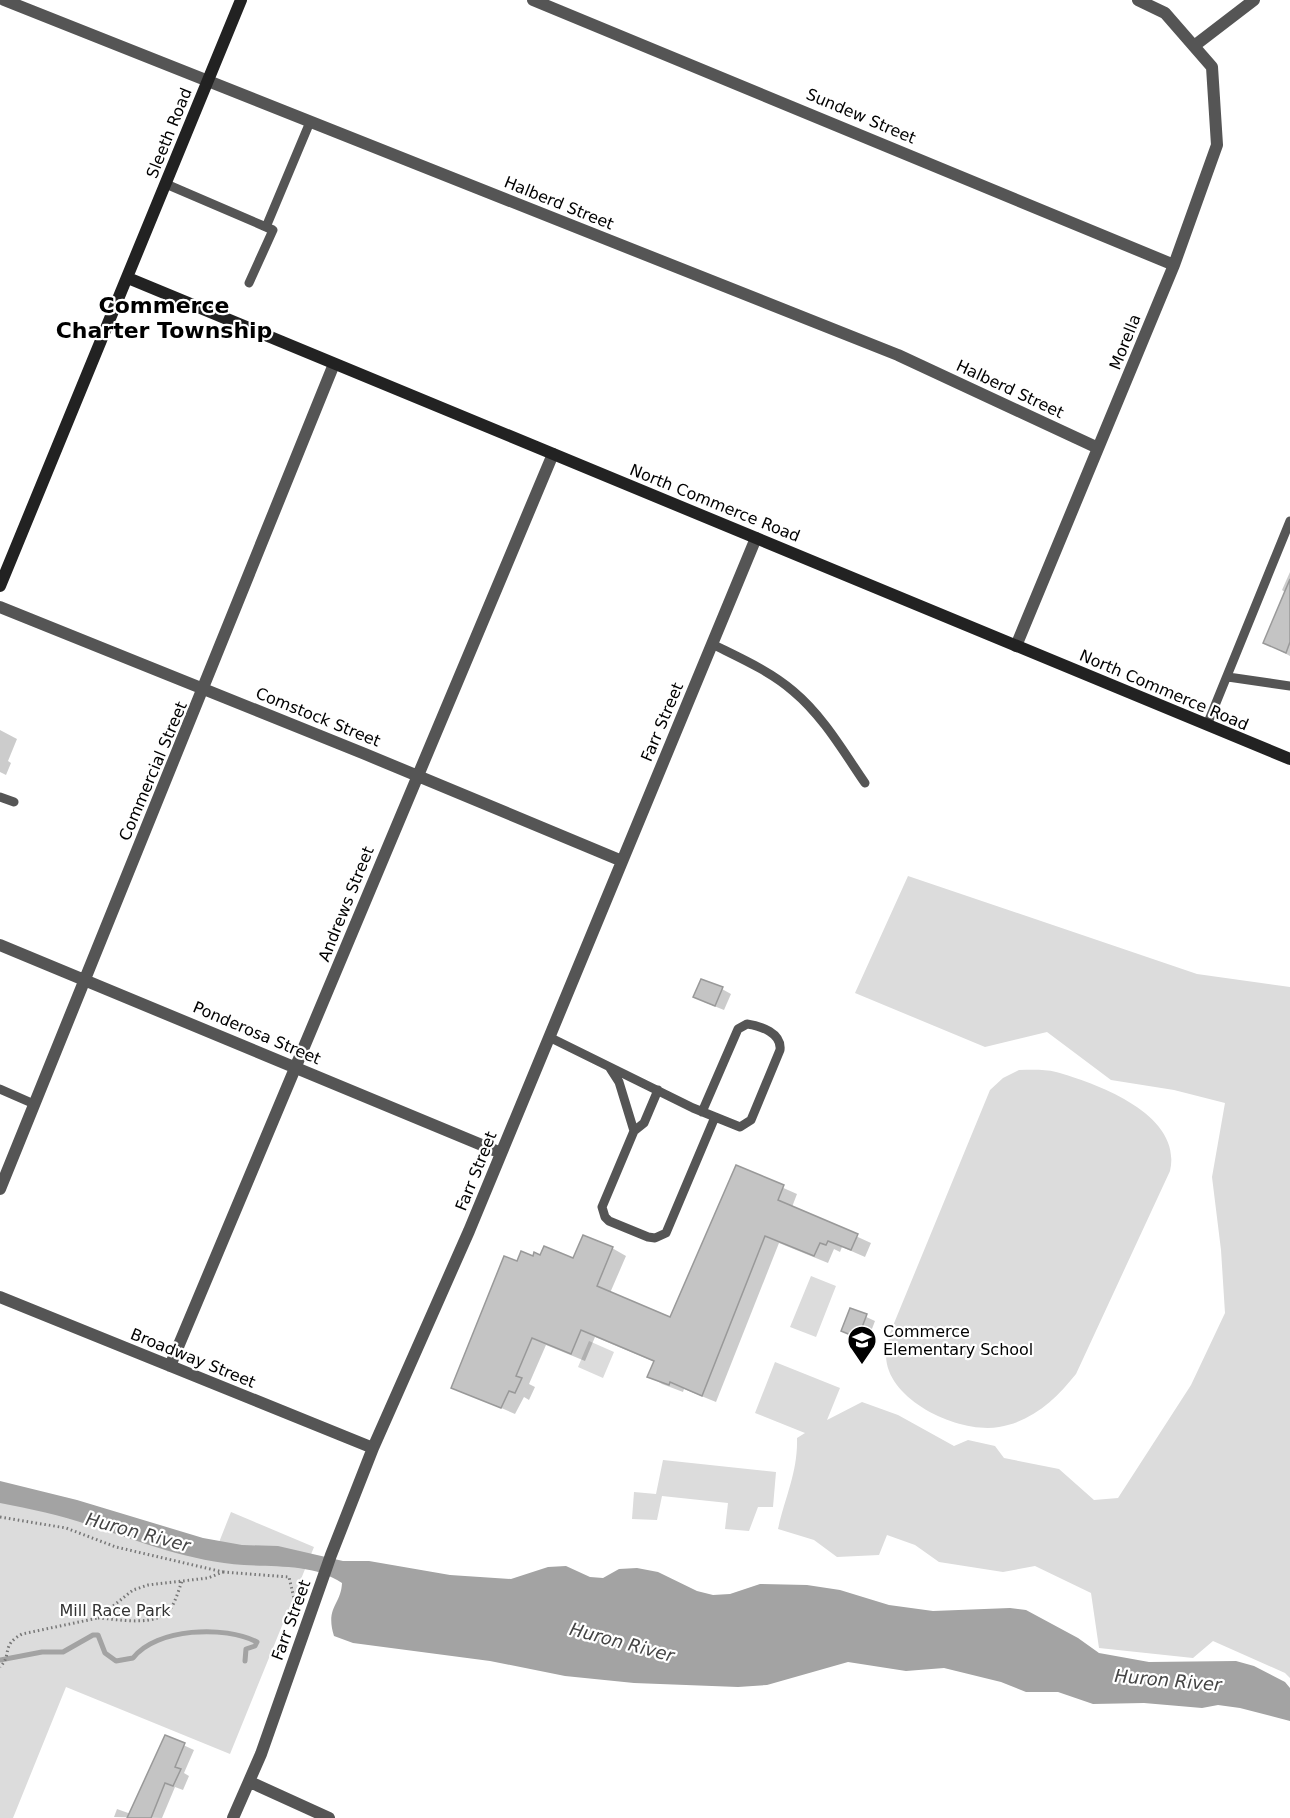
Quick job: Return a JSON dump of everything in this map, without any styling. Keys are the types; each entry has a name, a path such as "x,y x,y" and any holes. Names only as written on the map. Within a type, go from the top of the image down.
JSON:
{"main road":[{"name":"Sleeth Road","path":"0,586 241,0"},
{"name":"North Commerce Road","path":"128,278 1290,759"}],"street":[{"name":"Halberd Street","path":"4,0 898,355 1098,448"},
{"name":"Sundew Street","path":"533,0 1174,265"},
{"name":"Morella","path":"1016,646 1174,265 1217,145 1212,67 1165,13 1138,0"},
{"path":"1194,46 1254,0"},
{"name":"Commercial Street","path":"0,1189 83,979 204,690 334,364"},
{"name":"Andrews Street","path":"170,1366 296,1068 416,775 553,454"},
{"name":"Farr Street","path":"233,1818 250,1782 331,1555 373,1448 501,1153 756,538"},
{"name":"Comstock Street","path":"0,607 622,861"},
{"name":"Ponderosa Street","path":"0,945 501,1153"},
{"name":"Broadway Street","path":"0,1297 373,1448"},
{"path":"250,1782 330,1818"}],"lane":[{"path":"266,227 310,122"},
{"path":"166,184 273,230 249,284"},
{"path":"1207,725 1290,521"},
{"path":"712,644 794,691 827,727 865,783"},
{"path":"1228,677 1290,686"},
{"path":"0,796 14,802"},
{"path":"549,1037 702,1112 740,1127 751,1120 780,1050 779,1039 775,1035 747,1024 738,1029 702,1112"},
{"path":"608,1066 619,1082 634,1131"},
{"path":"0,1089 34,1104"},
{"path":"658,1090 644,1123 634,1131 602,1207 609,1221 654,1238 661,1236 669,1228 715,1117"}],"path":[{"path":"0,1517 66,1528 116,1547 223,1572 289,1577 296,1603 289,1630 303,1635"},
{"path":"98,1618 134,1590 148,1585 208,1578 223,1572"},
{"path":"0,1667 5,1659 5,1647 11,1639 22,1634 98,1618 138,1620 161,1616 171,1608 182,1581"}],"green space":[{"path":"908,876 1197,974 1290,987 1290,1678 1285,1673 1213,1641 1193,1658 1099,1648 1091,1593 1035,1566 1003,1572 939,1562 915,1545 887,1535 879,1555 837,1557 814,1540 778,1529 793,1473 797,1438 805,1433 755,1413 775,1362 840,1388 827,1420 862,1402 898,1415 954,1446 968,1440 995,1446 1004,1458 1059,1469 1094,1500 1118,1498 1191,1385 1225,1313 1221,1250 1212,1177 1225,1103 1174,1090 1111,1080 1047,1032 985,1047 855,993"},
{"path":"1019,1070 1051,1071 1074,1077 1134,1105 1151,1118 1164,1134 1171,1151 1170,1171 1076,1374 1043,1408 1023,1420 999,1427 983,1428 946,1419 912,1400 899,1387 890,1372 886,1350 890,1333 990,1090 1003,1078"},
{"path":"811,1276 836,1286 816,1337 790,1327"},
{"path":"589,1341 614,1352 603,1378 578,1367"},
{"path":"663,1460 776,1472 773,1507 758,1507 749,1531 725,1529 728,1503 662,1496 657,1520 632,1519 634,1492 656,1494"},
{"name":"Mill Race Park","path":"0,1495 214,1555 231,1512 314,1547 230,1754 66,1687 13,1818 0,1818"}],"water":[{"name":"Huron River","path":"0,1481 77,1500 203,1538 242,1545 278,1546 343,1561 369,1561 450,1575 511,1579 548,1567 566,1566 590,1577 603,1578 619,1569 637,1568 658,1572 697,1591 713,1595 730,1594 760,1584 807,1585 840,1590 889,1605 933,1611 1010,1608 1026,1610 1078,1638 1099,1653 1149,1662 1236,1661 1254,1666 1285,1682 1290,1688 1290,1721 1240,1708 1218,1705 1202,1708 1144,1703 1093,1704 1058,1692 1026,1692 1001,1682 944,1668 906,1671 848,1662 767,1685 738,1687 634,1683 565,1676 490,1661 353,1643 334,1636 332,1612 342,1583 331,1577 307,1569 204,1560 165,1550 68,1518 0,1503"}],"building":[{"path":"1290,579 1290,642 1286,653 1263,643"},
{"path":"701,979 723,987 715,1006 693,997"},
{"path":"736,1165 784,1185 778,1200 858,1234 851,1250 828,1241 826,1245 820,1243 814,1256 765,1236 702,1396 670,1382 669,1385 647,1377 654,1361 581,1330 571,1354 532,1338 516,1376 522,1378 515,1393 509,1391 501,1408 451,1388 504,1256 517,1261 521,1251 533,1256 534,1252 540,1255 544,1246 573,1258 583,1235 613,1247 597,1286 670,1317"},
{"path":"850,1308 867,1314 858,1338 841,1331"},
{"path":"165,1735 185,1743 175,1767 181,1769 173,1786 165,1783 151,1818 127,1818"}],"waterway":[{"path":"0,1660 42,1652 63,1652 93,1635 98,1635 105,1653 116,1661 133,1658 158,1640 174,1635 210,1632 227,1633 257,1642 255,1646 246,1649 245,1661"}],"place":[{"name":"Commerce Elementary School","path":"862,1366"}],"district":[{"name":"Commerce Charter Township","path":"164,318"}]}
